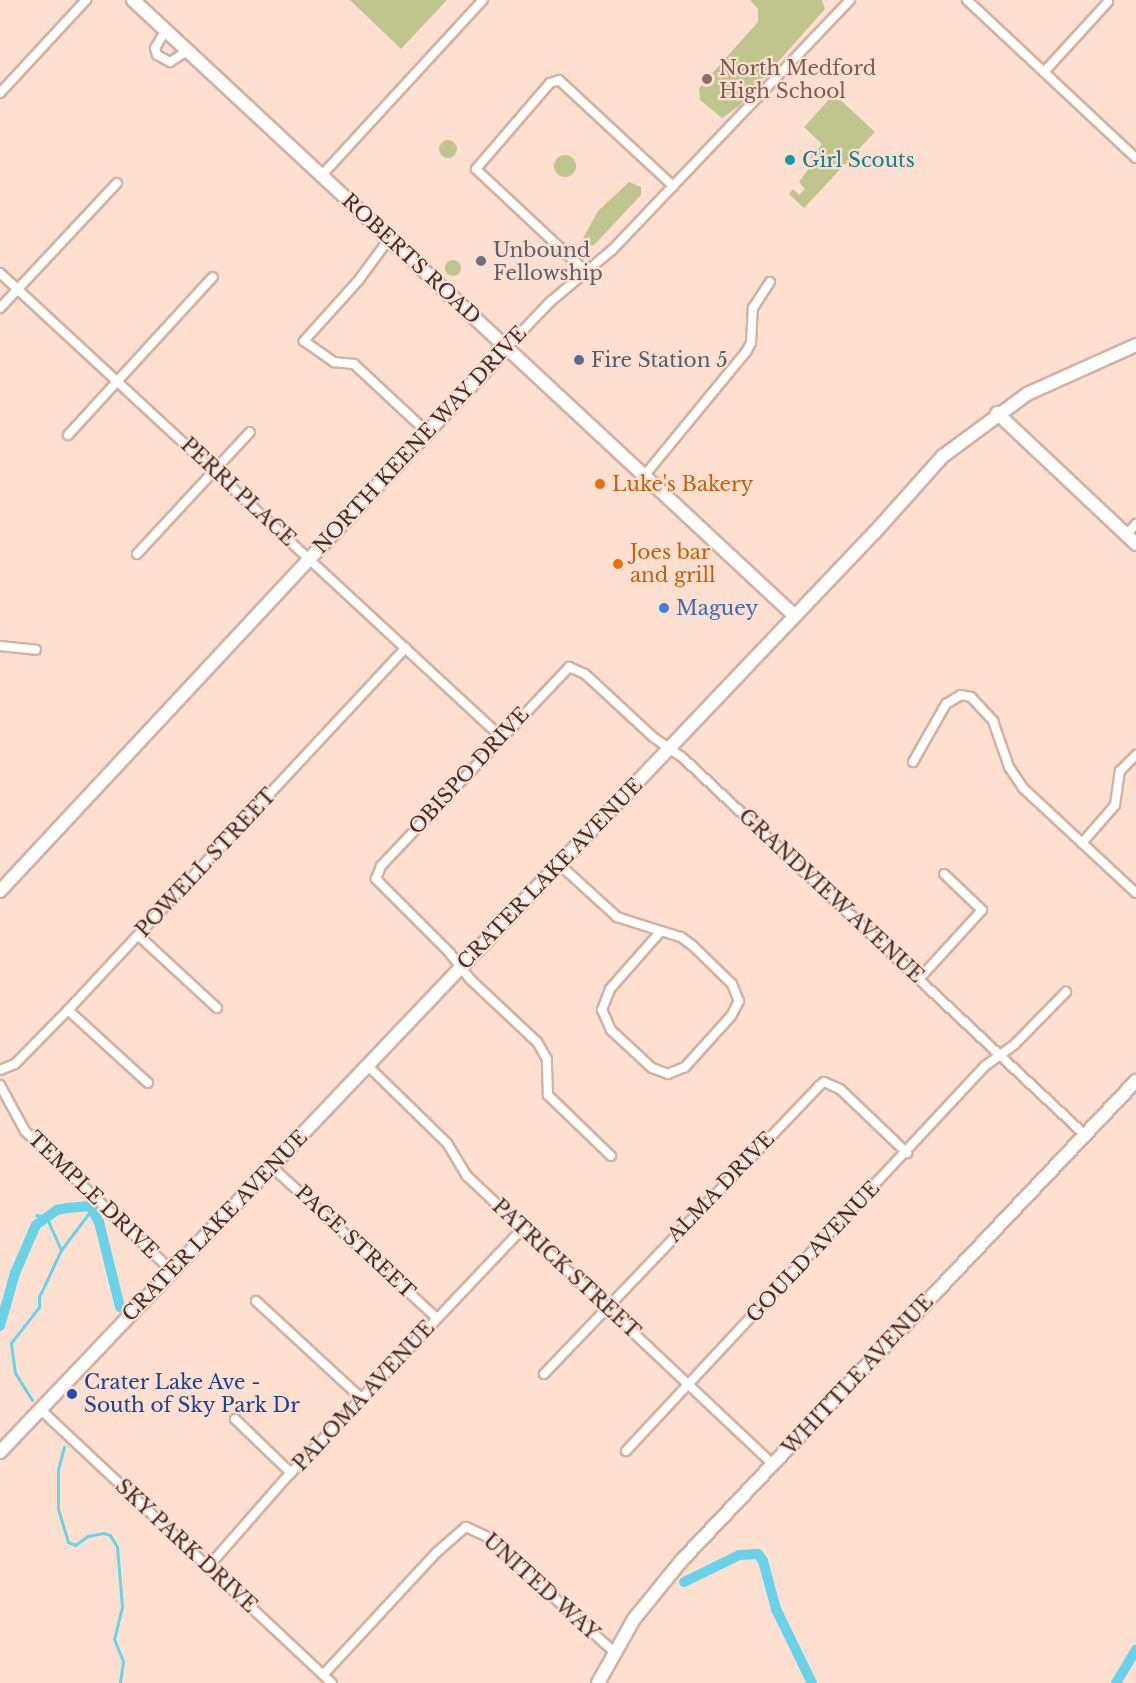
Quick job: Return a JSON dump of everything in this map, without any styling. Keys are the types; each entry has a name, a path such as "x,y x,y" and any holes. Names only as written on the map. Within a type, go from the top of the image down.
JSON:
{"street":[{"path":"0,93 86,0"},
{"name":"ROBERTS ROAD","path":"133,0 795,616"},
{"path":"321,176 483,0"},
{"name":"NORTH KEENE WAY DRIVE","path":"0,891 506,348 550,302 586,273 673,186 850,0"},
{"path":"967,0 1136,158"},
{"path":"1044,72 1108,2"},
{"path":"165,31 155,48 157,55 170,62 187,51"},
{"path":"586,273 476,169 550,83 559,80 673,186"},
{"path":"0,308 117,183"},
{"path":"389,239 358,281 304,338 334,362 354,364 427,432"},
{"name":"PERRI PLACE","path":"0,273 215,469 501,736"},
{"path":"68,435 213,277"},
{"path":"644,476 746,352 751,342 753,308 770,282"},
{"name":"CRATER LAKE AVENUE","path":"0,1452 795,616 934,464 997,412 1044,385 1136,345"},
{"path":"997,412 1136,544"},
{"path":"137,554 250,432"},
{"path":"1126,535 1136,524"},
{"path":"0,646 36,650"},
{"name":"POWELL STREET","path":"0,1070 15,1064 69,1010 406,648"},
{"name":"GRANDVIEW AVENUE","path":"569,667 585,674 669,748 1001,1055 1085,1136"},
{"name":"OBISPO DRIVE","path":"461,968 376,879 381,866 501,736 569,667"},
{"path":"913,762 946,704 955,696 966,695 993,722 1009,767 1023,788 1136,893"},
{"path":"1082,843 1115,805 1120,771 1136,755"},
{"path":"559,864 617,917 661,931 693,946 732,984 739,1001 731,1016 685,1066 668,1074 652,1068 611,1030 602,1010 610,989 661,931"},
{"path":"919,979 982,910 944,874"},
{"path":"139,936 217,1008"},
{"path":"461,968 537,1042 547,1059 548,1095 611,1156"},
{"name":"GOULD AVENUE","path":"626,1451 907,1153 985,1066 1001,1055 1066,992"},
{"path":"69,1010 148,1083"},
{"name":"PATRICK STREET","path":"368,1066 447,1143 467,1176 774,1465"},
{"name":"WHITTLE AVENUE","path":"598,1683 613,1651 683,1559 1136,1081"},
{"name":"ALMA DRIVE","path":"544,1374 824,1082 840,1089 907,1153"},
{"name":"TEMPLE DRIVE","path":"0,1085 25,1131 172,1271"},
{"name":"PAGE STREET","path":"272,1167 437,1318"},
{"name":"PALOMA AVENUE","path":"208,1567 291,1473 523,1228"},
{"path":"256,1301 361,1398"},
{"name":"SKY PARK DRIVE","path":"41,1410 332,1683"},
{"path":"235,1419 291,1473"},
{"name":"UNITED WAY","path":"323,1675 437,1552 466,1527 487,1537 613,1651"}],"green space":[{"path":"350,0 447,0 401,49"},
{"path":"750,0 822,0 825,9 739,106 722,118 700,100 699,88 758,22 758,9"},
{"path":"834,94 875,132 804,208 789,194 793,189 799,195 805,189 799,182 814,161 821,162 826,169 830,165 819,158 809,159 822,144 804,127"},
{"path":"448,140 454,143 457,149 454,155 448,158 442,155 439,149 442,143"},
{"path":"565,155 573,158 576,166 573,174 565,177 557,174 554,166 557,158"},
{"path":"629,182 641,187 641,195 594,245 587,246 583,238 598,211"},
{"path":"450,260 456,260 461,268 459,274 450,276 445,271 445,265"}],"waterway":[{"path":"0,1326 15,1273 36,1225 57,1210 67,1208 90,1206 99,1222 120,1307"},
{"path":"61,1250 92,1209"},
{"path":"32,1400 15,1373 11,1343 39,1307 39,1297 61,1250 46,1217 36,1215"},
{"path":"64,1447 58,1469 58,1509 68,1542 75,1545 88,1536 103,1533 110,1535 117,1547 122,1607 114,1639 123,1661 120,1683"},
{"path":"684,1582 739,1555 758,1554 763,1561 776,1609 812,1683"},
{"path":"1116,1683 1136,1650"}],"place":[{"name":"North Medford High School","path":"707,79"},
{"name":"Girl Scouts","path":"790,160"},
{"name":"Unbound Fellowship","path":"481,261"},
{"name":"Fire Station 5","path":"579,360"},
{"name":"Luke's Bakery","path":"600,484"},
{"name":"Joes bar and grill","path":"618,564"},
{"name":"Maguey","path":"664,608"},
{"name":"Crater Lake Ave - South of Sky Park Dr","path":"72,1394"}]}
